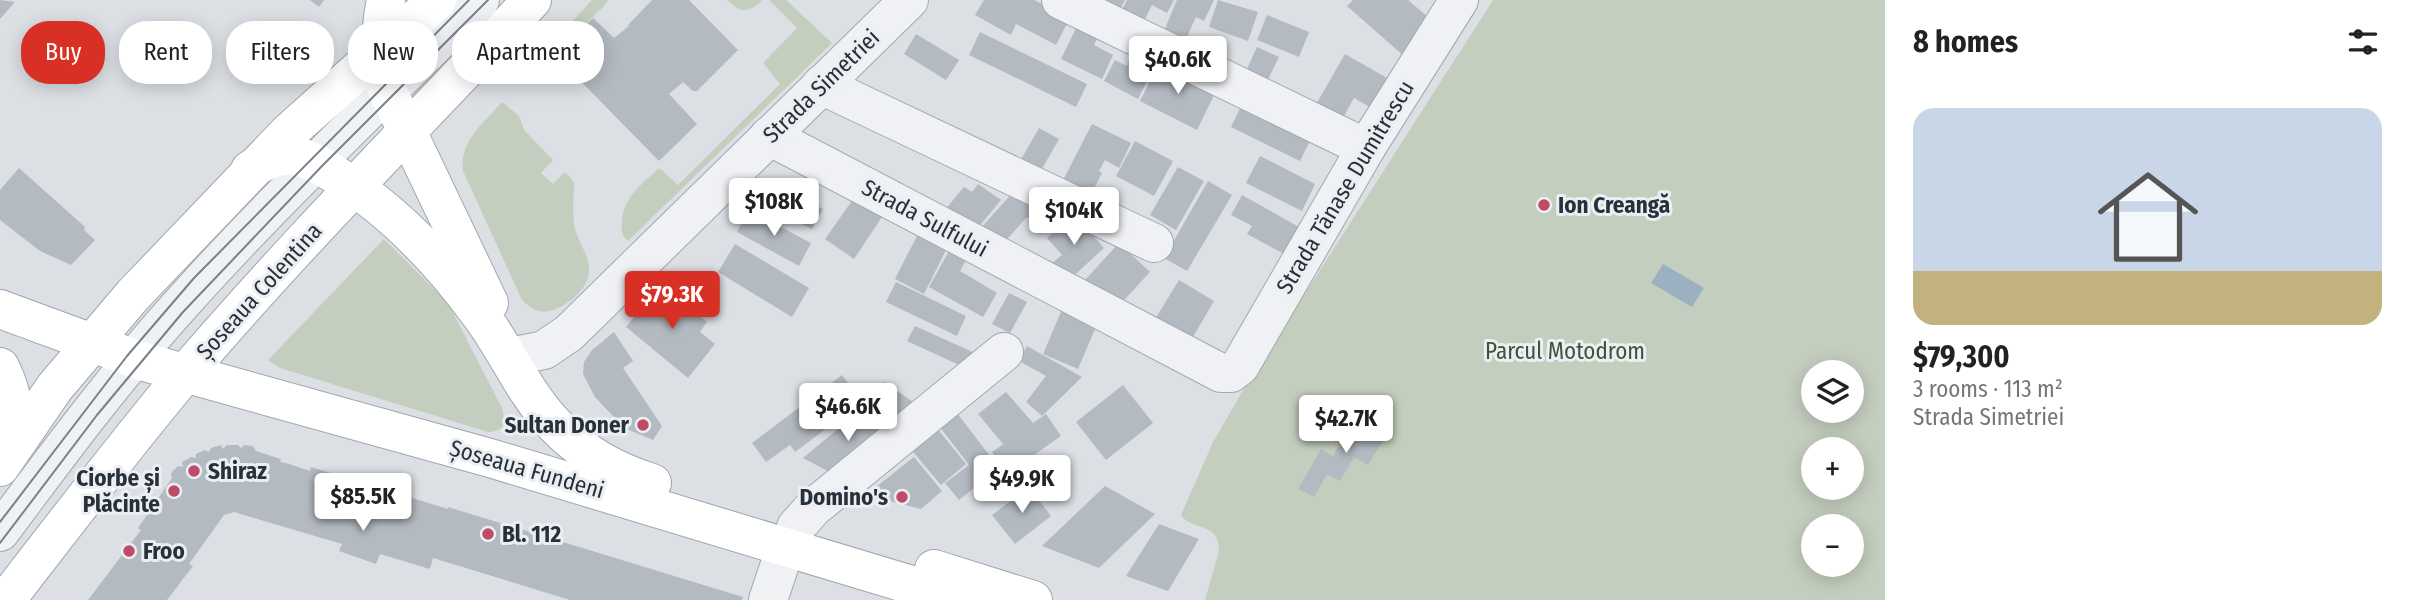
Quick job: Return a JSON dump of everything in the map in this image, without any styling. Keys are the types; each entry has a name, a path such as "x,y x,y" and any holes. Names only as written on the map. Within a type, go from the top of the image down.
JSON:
{"main road":[{"name":"Șoseaua Fundeni","path":"383,21 386,0"},
{"path":"414,21 437,0"},
{"name":"Șoseaua Colentina","path":"6,600 124,447 185,374 354,187 532,0"},
{"path":"3,463 55,387 132,295 250,170 348,79"},
{"name":"Șoseaua Fundeni","path":"386,84 478,279 510,358"},
{"path":"250,170 277,157 295,156 316,163"},
{"name":"Șoseaua Fundeni","path":"316,163 386,211 446,272 483,318 531,395 563,434 587,454 610,467 961,600"},
{"name":"Șoseaua Fundeni","path":"0,309 91,344 185,374 490,458 1033,600"},
{"path":"0,367 13,401 15,419 3,463"},
{"path":"490,458 520,439 527,429 531,417 531,395"}],"street":[{"path":"0,532 81,424 182,303 316,163 480,0"},
{"name":"Strada Simetriei","path":"510,358 544,351 569,333 909,0"},
{"path":"1061,0 1366,148"},
{"name":"Strada Tănase Dumitrescu","path":"1231,373 1240,366 1366,148 1459,0"},
{"path":"821,85 1154,243"},
{"name":"Strada Sulfului","path":"769,136 1221,373 1231,373"},
{"path":"768,600 791,536 813,508 1004,352"}],"green space":[{"path":"592,0 608,0 588,21 573,21"},
{"path":"727,0 762,0 752,8 744,10"},
{"path":"769,0 786,0 832,43 628,241 622,232 623,212 640,186 658,169 678,185 780,84 763,63 797,28"},
{"name":"Parcul Motodrom","path":"1493,0 1885,0 1885,600 1205,600 1219,551 1218,542 1210,531 1192,524 1181,515 1213,442 1242,392"},
{"path":"502,102 519,116 524,130 553,160 541,173 553,184 565,172 574,182 574,226 587,258 589,274 577,295 551,311 538,310 522,300 463,171 465,151 474,133"},
{"path":"384,239 448,303 502,408 505,423 498,430 488,432 280,368 268,360"}],"water":[{"path":"1663,264 1704,288 1692,307 1651,283"}],"building":[{"path":"0,0 15,2 0,19"},
{"path":"310,0 324,0 319,7"},
{"path":"652,0 689,0 738,50 697,91 693,91 683,82 669,94 697,124 659,161 583,84 604,84 604,28 614,38"},
{"path":"984,0 1034,0 1070,18 1056,45 1016,24 1011,35 975,15"},
{"path":"1097,0 1125,0 1119,11"},
{"path":"1127,0 1174,0 1167,13 1152,5 1143,23 1121,12"},
{"path":"1177,0 1214,0 1204,21 1196,17 1185,41 1164,31"},
{"path":"1218,0 1258,12 1248,41 1209,27"},
{"path":"1353,0 1408,0 1435,23 1405,57 1347,6"},
{"path":"1267,15 1309,32 1299,57 1257,40"},
{"path":"1079,22 1100,32 1094,45 1113,55 1102,79 1061,59"},
{"path":"980,32 1087,84 1076,107 969,55"},
{"path":"916,34 959,60 946,80 904,54"},
{"path":"1257,47 1279,57 1263,90 1242,80"},
{"path":"1345,54 1394,82 1377,111 1354,98 1340,123 1314,108"},
{"path":"1142,57 1156,63 1138,99 1104,81 1115,60 1127,66 1129,60 1137,65"},
{"path":"1160,62 1216,91 1197,130 1140,101"},
{"path":"1243,102 1313,135 1300,161 1231,127"},
{"path":"1092,124 1131,143 1119,168 1105,160 1099,171 1102,173 1087,202 1059,188"},
{"path":"1039,128 1059,139 1039,174 1019,163"},
{"path":"1135,141 1173,161 1154,196 1116,176"},
{"path":"1260,156 1315,184 1302,211 1246,183"},
{"path":"1178,167 1204,181 1176,230 1150,215"},
{"path":"19,168 85,227 84,230 95,240 71,265 40,251 0,220 0,190"},
{"path":"766,181 823,209 812,229 755,201"},
{"path":"1208,181 1232,195 1187,271 1164,258"},
{"path":"978,184 1001,200 977,229 944,211 964,187 972,192"},
{"path":"1016,189 1049,206 1037,224 1027,217 1001,246 980,229"},
{"path":"1242,195 1299,227 1284,254 1247,234 1252,226 1231,215"},
{"path":"854,198 882,217 854,259 825,239"},
{"path":"749,210 811,243 799,266 737,232"},
{"path":"1074,214 1104,248 1067,282 1051,264 1062,255 1047,238"},
{"path":"918,234 947,248 924,294 895,279"},
{"path":"954,242 971,251 960,271 997,293 983,317 929,287"},
{"path":"1119,243 1150,272 1116,309 1085,280"},
{"path":"735,244 809,288 792,317 718,272"},
{"path":"1179,280 1214,301 1190,342 1154,321"},
{"path":"896,282 966,316 957,336 886,302"},
{"path":"661,284 707,322 700,332 715,344 688,378 626,327"},
{"path":"1009,293 1027,302 1010,333 992,324"},
{"path":"1066,300 1101,315 1078,369 1043,354"},
{"path":"915,326 977,354 970,370 907,341"},
{"path":"614,332 633,361 623,368 662,426 653,440 629,430 610,413 595,397 583,374 584,362 591,351"},
{"path":"1027,346 1082,377 1042,416 1026,402 1046,376 1019,361"},
{"path":"842,375 862,402 795,452 790,445 766,462 752,443"},
{"path":"884,382 922,408 892,432 864,406"},
{"path":"1123,385 1153,423 1106,460 1076,422"},
{"path":"1006,392 1033,423 1046,414 1061,436 1007,474 992,452 1003,444 978,414"},
{"path":"951,405 999,468 959,500 945,483 969,465 933,418"},
{"path":"863,408 889,433 837,476 803,458"},
{"path":"1373,415 1392,426 1368,465 1354,457 1340,481 1327,474 1314,497 1298,489 1321,449 1333,456 1347,432 1360,438"},
{"path":"936,427 966,464 941,485 909,447"},
{"path":"221,445 223,449 227,445 238,445 241,448 244,445 253,446 256,451 281,459 280,462 310,471 311,467 743,597 742,600 570,600 433,558 430,569 380,554 376,564 339,551 342,544 234,512 224,515 189,564 193,566 167,600 88,600 141,530 138,528 172,478 171,473 178,466 183,467 182,462 191,457 196,458 196,454 205,450 209,452 211,448"},
{"path":"914,457 942,491 921,509 866,495"},
{"path":"1105,486 1155,514 1099,568 1042,546"},
{"path":"1029,487 1051,516 1015,544 992,515"},
{"path":"1159,524 1199,539 1168,591 1126,576"}],"tram line":[{"path":"0,522 127,356 194,278 469,0"},
{"path":"0,543 97,415 183,312 322,166 488,0"}],"place":[{"name":"Ion Creangă","path":"1544,205"},
{"name":"Sultan Doner","path":"643,425"},
{"name":"Shiraz","path":"194,471"},
{"name":"Ciorbe și Plăcinte","path":"174,491"},
{"name":"Domino's","path":"902,497"},
{"name":"Bl. 112","path":"488,534"},
{"name":"Froo","path":"129,551"}]}
